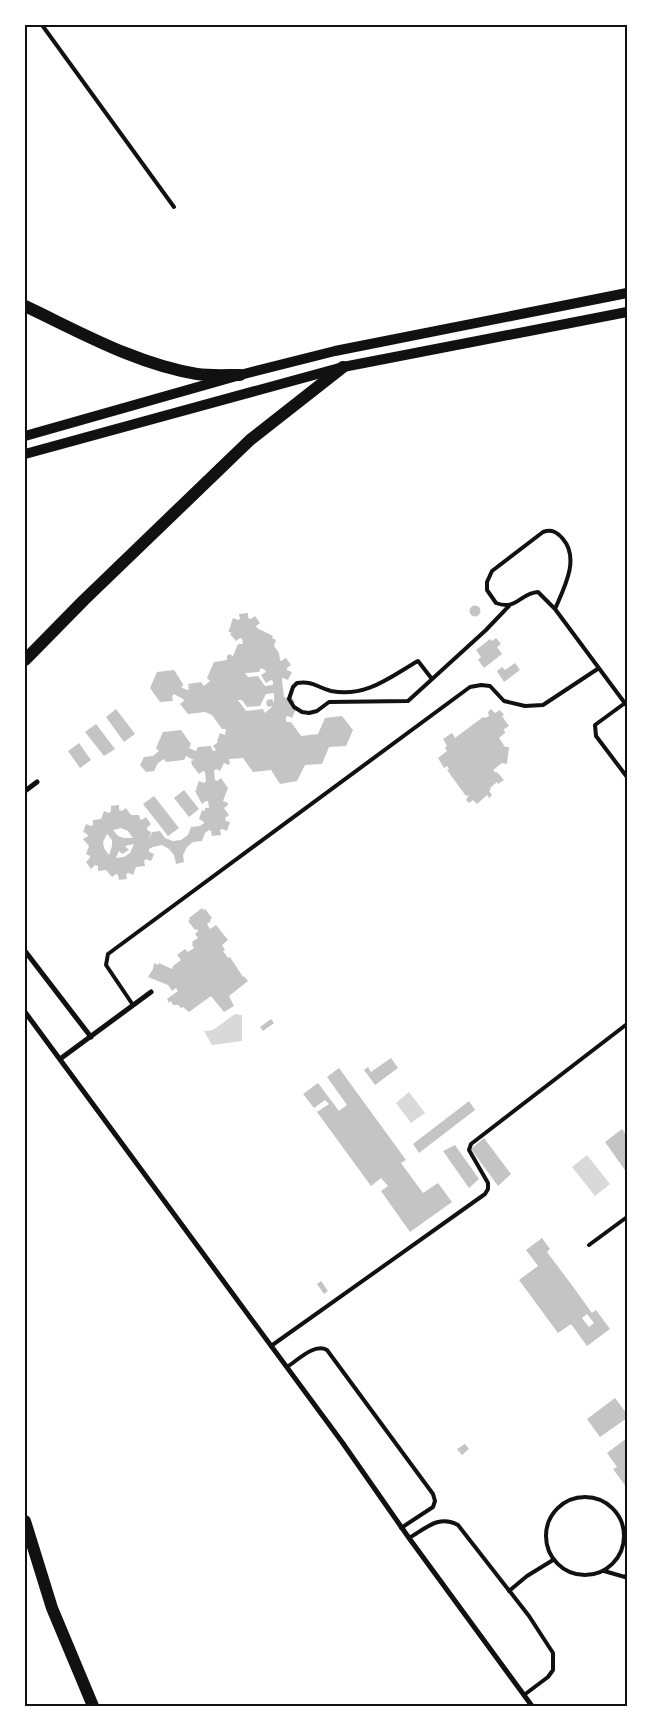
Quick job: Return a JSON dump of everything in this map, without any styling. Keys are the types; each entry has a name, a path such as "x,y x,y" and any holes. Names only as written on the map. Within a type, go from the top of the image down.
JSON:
{"highway":[{"path":"25,306 118,350 168,368 199,374 240,375"},
{"path":"25,660 250,440 343,367"},
{"path":"25,1521 52,1608 93,1706"}],"main road":[{"path":"25,436 240,375 335,351 627,293"},
{"path":"25,454 343,367 627,312"}],"street":[{"path":"25,791 37,782"},
{"path":"25,950 91,1037"},
{"path":"60,1059 151,992"},
{"path":"25,1012 342,1442 401,1528 532,1706"}],"lane":[{"path":"42,25 174,207"},
{"path":"508,606 496,604 488,590 487,582 492,571 543,532 552,530 558,533 566,542 571,565 555,609"},
{"path":"432,679 418,661 366,690 345,692 330,690 308,682 297,682 289,699 294,707 302,712 309,713 318,711 329,702 408,700 432,679 486,630 508,606 516,603 528,594 538,592 555,609 626,704 595,725 594,731 627,777"},
{"path":"133,1006 106,965 108,954 470,687 490,686 504,701 525,706 543,705 599,668"},
{"path":"329,702 330,690"},
{"path":"366,690 372,701"},
{"path":"271,1346 485,1194 488,1190 488,1183 469,1150 471,1144 627,1024"},
{"path":"589,1245 627,1217"},
{"path":"287,1367 316,1348 322,1347 327,1350 433,1494 435,1501 433,1507 401,1528"},
{"path":"622,1521 624,1540 622,1549 618,1558 604,1571 586,1576 577,1575 568,1572 553,1560 546,1542 546,1533 552,1515 566,1502 575,1498 594,1498 610,1506 622,1521 627,1528"},
{"path":"409,1538 439,1521 452,1521 458,1525 529,1616 553,1653 553,1670 548,1677 524,1695"},
{"path":"510,1591 527,1576 553,1560"},
{"path":"604,1571 627,1575"}],"shaded area":[{"path":"235,1014 242,1015 242,1041 212,1045 204,1031 213,1030"},
{"path":"409,1092 425,1113 411,1123 396,1103"},
{"path":"587,1155 610,1184 595,1196 572,1167"}],"building":[{"path":"475,605 481,611 475,617 469,611"},
{"path":"248,613 248,618 251,619 255,616 260,623 256,626 257,628 273,636 272,638 276,640 274,646 279,653 280,660 286,658 291,665 287,668 287,670 292,672 288,680 282,679 284,697 286,698 290,695 295,702 291,707 296,709 292,718 286,717 286,722 291,722 301,736 318,734 325,718 342,716 353,730 346,746 329,747 322,764 305,765 297,781 280,784 271,770 253,772 243,758 229,759 230,764 224,763 220,771 216,769 214,771 215,780 217,781 221,778 228,788 223,801 228,803 224,808 229,815 225,818 226,821 230,822 227,831 222,829 220,830 221,835 212,836 209,830 205,833 202,841 193,842 187,847 183,855 184,862 176,864 174,855 169,849 162,845 153,847 149,849 149,852 154,854 151,861 146,859 144,861 145,866 136,867 133,875 126,874 127,879 119,880 116,874 112,877 106,870 98,871 98,866 95,865 91,869 86,862 90,858 86,854 89,846 83,839 88,836 83,832 86,824 93,825 93,820 101,819 104,811 109,813 111,811 111,806 119,805 119,810 122,811 126,808 131,815 139,815 142,820 146,817 151,824 147,828 151,832 149,840 152,832 160,831 165,838 173,841 181,840 188,835 191,827 200,826 204,823 199,819 202,810 205,811 205,808 209,808 208,801 202,804 195,791 199,781 204,783 206,781 205,772 203,771 199,774 192,765 191,761 194,760 186,756 184,760 166,762 164,759 158,763 154,771 146,772 140,765 144,757 153,756 159,751 156,748 163,732 181,730 191,744 189,748 196,751 198,747 211,746 214,751 216,750 213,746 218,742 220,733 225,735 226,729 222,729 212,715 205,712 188,714 180,704 184,701 183,699 174,694 172,696 173,701 160,702 150,688 157,672 174,670 183,684 181,687 187,690 189,689 188,684 201,682 204,686 210,681 207,678 214,662 227,660 229,654 233,656 238,644 243,644 242,639 240,638 236,641 230,634 232,633 229,632 233,618 240,619 239,614","holes":["261,668 265,670 266,672 261,675 266,683 271,680 273,681 273,685 265,686 258,676 248,677 245,673 259,672","274,693 274,703 272,699 267,700 266,704 268,707 273,706 265,713 263,709 246,711 238,700 242,700 247,707 260,706 266,694","121,828 128,831 133,838 118,836 113,830","107,834 112,840 109,855 104,848 103,842","134,844 130,853 124,857 116,858 119,851 122,854 129,850 125,846"]},
{"path":"496,638 501,644 497,647 502,654 484,668 478,660 481,657 476,650 490,639 492,641"},
{"path":"515,663 520,670 504,682 497,671 502,667 505,670"},
{"path":"116,709 135,734 124,742 106,717"},
{"path":"491,709 495,713 500,710 509,726 504,729 505,733 499,738 505,747 509,747 507,764 502,763 493,770 504,780 498,784 497,782 490,788 489,791 492,795 489,798 487,795 477,804 473,800 469,803 466,800 469,795 466,796 447,770 449,769 447,766 444,768 438,758 447,751 445,748 447,746 443,739 452,733 455,738 483,717 489,716 488,712"},
{"path":"96,724 115,749 104,756 85,732"},
{"path":"79,743 91,760 80,768 68,751"},
{"path":"184,790 199,809 189,817 174,798"},
{"path":"154,796 179,828 168,836 143,804"},
{"path":"202,908 212,918 207,924 210,929 216,925 228,940 222,945 225,950 223,951 228,958 230,957 243,977 248,981 229,996 234,1006 224,1012 211,996 189,1012 183,1007 173,1005 167,999 178,991 176,988 172,991 168,985 148,977 154,963 158,965 159,963 172,969 181,960 177,955 185,949 188,952 194,948 192,942 198,938 195,934 198,931 188,921 190,920 189,918"},
{"path":"271,1019 274,1023 263,1031 260,1027"},
{"path":"391,1058 398,1068 375,1085 364,1070 368,1067 371,1072"},
{"path":"339,1068 406,1160 401,1163 423,1193 438,1183 452,1202 410,1232 381,1191 388,1186 381,1178 371,1186 317,1112 329,1104 325,1100 314,1108 303,1094 318,1083 339,1111 347,1105 327,1077"},
{"path":"469,1101 475,1110 419,1153 413,1144"},
{"path":"622,1129 627,1136 627,1173 605,1142"},
{"path":"484,1138 511,1174 498,1186 471,1149"},
{"path":"455,1145 479,1179 469,1188 443,1151"},
{"path":"542,1238 550,1249 547,1252 592,1313 596,1310 610,1329 587,1346 571,1324 558,1333 519,1280 538,1266 526,1250","holes":["587,1314 594,1323 589,1327 582,1318"]},
{"path":"321,1281 328,1291 324,1294 317,1284"},
{"path":"615,1398 627,1414 627,1418 600,1437 587,1419"},
{"path":"627,1438 627,1488 613,1469 617,1467 607,1453"},
{"path":"465,1444 469,1449 462,1455 457,1449"}]}
